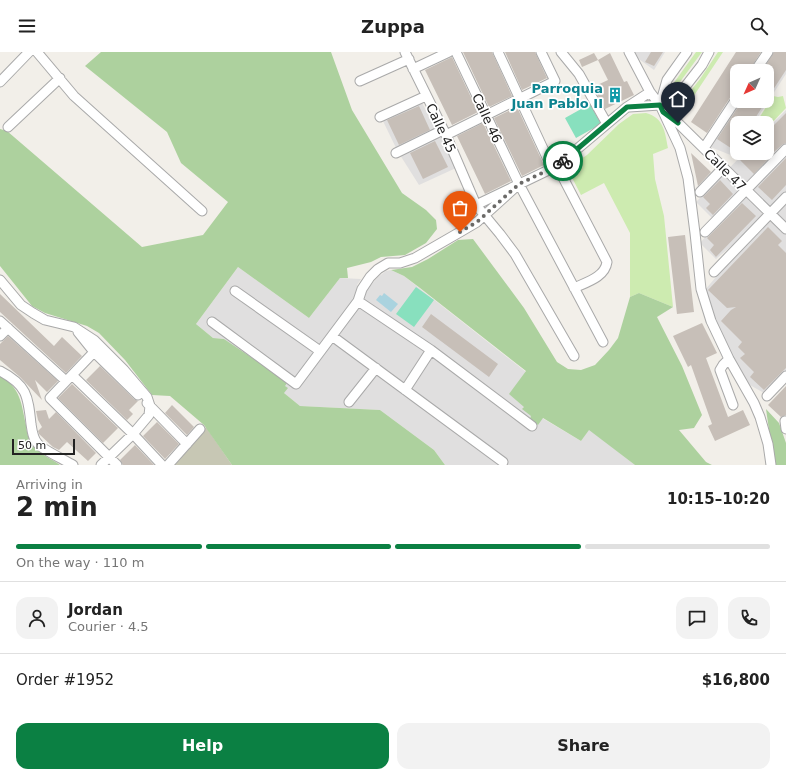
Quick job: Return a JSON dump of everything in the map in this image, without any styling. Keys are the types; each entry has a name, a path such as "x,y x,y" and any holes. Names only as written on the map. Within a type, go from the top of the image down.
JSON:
{"street":[{"path":"0,82 29,52"},
{"path":"37,52 74,96 202,211"},
{"path":"413,69 449,52"},
{"name":"Calle 46","path":"456,52 519,184 603,342"},
{"path":"498,52 555,167 607,262 606,268 600,275 574,288"},
{"path":"396,153 486,116 555,81 541,52"},
{"path":"561,52 579,74 607,124"},
{"path":"630,52 680,148 688,178 700,289 729,359 754,403 760,417 768,444 771,465"},
{"path":"661,109 668,80 687,52"},
{"path":"627,107 661,109 681,92 702,65 709,52"},
{"path":"760,64 768,52"},
{"path":"360,81 407,56"},
{"name":"Calle 45","path":"407,56 444,133 476,205 515,254 574,356"},
{"path":"8,127 60,78"},
{"path":"476,205 555,167 627,107 650,92"},
{"path":"380,117 426,96"},
{"path":"704,148 730,108"},
{"name":"Calle 47","path":"661,109 678,123 786,229"},
{"path":"705,232 786,149"},
{"path":"700,192 723,168"},
{"path":"212,322 296,384 358,301 362,289 370,276 378,268 388,264 400,263 424,254 477,222 484,214 519,184"},
{"path":"714,272 786,197"},
{"path":"0,280 21,305 33,313 45,320 74,327 94,340 124,370 147,397 150,406 150,415 101,465"},
{"path":"235,291 320,351"},
{"path":"358,301 431,350 532,426"},
{"path":"0,321 69,378 133,434 162,465"},
{"path":"74,327 94,352 187,444"},
{"path":"0,336 8,328"},
{"path":"332,336 503,462"},
{"path":"405,390 431,350"},
{"path":"94,352 50,398 117,465"},
{"path":"729,359 720,370 733,405"},
{"path":"349,402 376,368"},
{"path":"0,371 12,377 21,386 28,400 32,434 38,445 73,465"},
{"path":"767,396 786,376"},
{"path":"168,465 200,429"}],"shaded area":[{"path":"629,52 665,52 654,70"},
{"path":"771,52 786,52 786,74 774,92 774,64 763,64"},
{"path":"421,101 437,131 397,150 382,119"},
{"path":"733,108 764,108 759,116 730,116 730,155 708,146"},
{"path":"786,110 786,372 764,393 741,380 729,359 705,290 767,216 716,259 700,243 744,193 712,218 696,202 737,160 774,160 774,122"},
{"path":"440,136 456,168 419,185 400,155"},
{"path":"238,267 309,318 340,278 361,279 357,285 365,292 378,277 386,271 391,270 404,276 526,372 523,409 532,416 530,419 537,425 542,418 581,441 589,429 635,465 445,465 434,450 380,410 300,406 224,339 213,338 196,324"},
{"path":"206,427 232,465 171,465"}],"green space":[{"path":"101,52 331,52 352,110 402,193 426,210 436,220 437,229 426,243 405,255 381,257 371,262 347,268 348,278 340,278 309,318 238,267 196,324 213,338 224,339 282,378 287,383 285,386 288,388 284,393 300,406 380,410 434,450 445,465 232,465 204,425 170,396 152,395 125,360 99,333 87,326 45,313 32,306 0,266 0,129 7,131 142,247 203,235 228,202 181,163 167,132 85,66"},
{"path":"696,52 702,52 677,86 674,87 673,84"},
{"path":"718,52 723,52 679,118 676,112 677,108 700,79"},
{"path":"774,96 783,96 786,108 774,121 774,116 760,116 765,108 774,108"},
{"path":"590,104 601,124 576,138 565,118"},
{"path":"646,113 657,118 663,126 668,148 653,154 655,179 664,216 673,307 639,293 630,297 630,233 604,183 581,195 567,168 587,155 619,124 633,114"},
{"path":"473,239 524,308 557,362 568,369 581,370 595,365 609,350 618,338 630,297 639,293 673,307 657,317 682,366 702,415 694,428 679,430 706,462 712,465 635,465 589,430 581,441 543,418 538,425 530,419 531,416 522,409 524,407 509,394 526,371 404,276 391,270 412,267 458,240"},
{"path":"416,287 434,300 414,327 396,314"},
{"path":"0,375 12,385 19,397 23,409 27,433 31,443 39,451 60,465 0,465"},
{"path":"766,409 779,423 786,443 786,465 774,465"}],"water":[{"path":"384,293 398,304 391,312 376,300"}],"building":[{"path":"463,52 492,52 512,96 489,107"},
{"path":"505,52 535,52 547,78 522,90"},
{"path":"651,52 663,52 654,66 645,62"},
{"path":"736,52 761,52 753,64 730,64 730,98 707,133 691,122"},
{"path":"774,52 786,52 786,70 774,88 774,64 766,64"},
{"path":"594,53 598,60 582,67 579,60"},
{"path":"610,53 624,82 627,81 634,95 605,109 593,87 608,80 598,60"},
{"path":"452,57 478,112 452,125 425,70"},
{"path":"419,106 430,130 399,145 387,120"},
{"path":"517,107 544,165 522,176 494,118"},
{"path":"737,108 762,108 756,116 732,116"},
{"path":"786,113 786,143 774,152 774,125"},
{"path":"730,119 730,147 717,139"},
{"path":"483,123 511,181 485,194 457,136"},
{"path":"435,141 448,167 423,179 410,153"},
{"path":"691,153 711,172 698,186"},
{"path":"786,158 786,185 772,200 758,187"},
{"path":"740,160 767,160 754,174"},
{"path":"720,180 733,194 713,215 706,208 710,204 703,197"},
{"path":"742,203 756,216 716,257 710,250 714,245 707,238"},
{"path":"768,227 782,241 778,245 786,253 786,368 764,390 750,377 754,372 740,358 745,354 738,347 742,342 721,321 731,310 736,307 727,308 708,290"},
{"path":"685,235 694,312 677,314 668,237"},
{"path":"0,294 54,346 62,337 82,356 66,373 0,312"},
{"path":"431,314 498,364 489,377 422,327"},
{"path":"702,323 717,353 706,358 728,417 743,410 750,425 715,441 708,426 712,424 691,365 688,367 673,336"},
{"path":"8,336 58,381 47,392 35,380 42,400 20,377 0,360 0,344"},
{"path":"100,366 134,399 138,401 129,410 133,414 127,420 86,380"},
{"path":"72,384 118,428 103,443 58,398"},
{"path":"786,386 786,415 781,417 768,405"},
{"path":"172,405 194,427 187,435 165,413"},
{"path":"46,410 49,419 56,412 96,453 88,461 67,442 59,450 53,447 39,434 38,431 42,427 38,420 36,411"},
{"path":"157,422 179,444 165,459 143,436"},
{"path":"135,445 154,465 123,465 120,460"}],"way so far":[{"path":"460,232 477,222 484,214 519,184 557,166 563,161"}],"place":[{"name":"Parroquia Juan Pablo II","path":"615,95"}],"route":[{"path":"563,161 627,107 660,105 663,112 678,123"}]}
